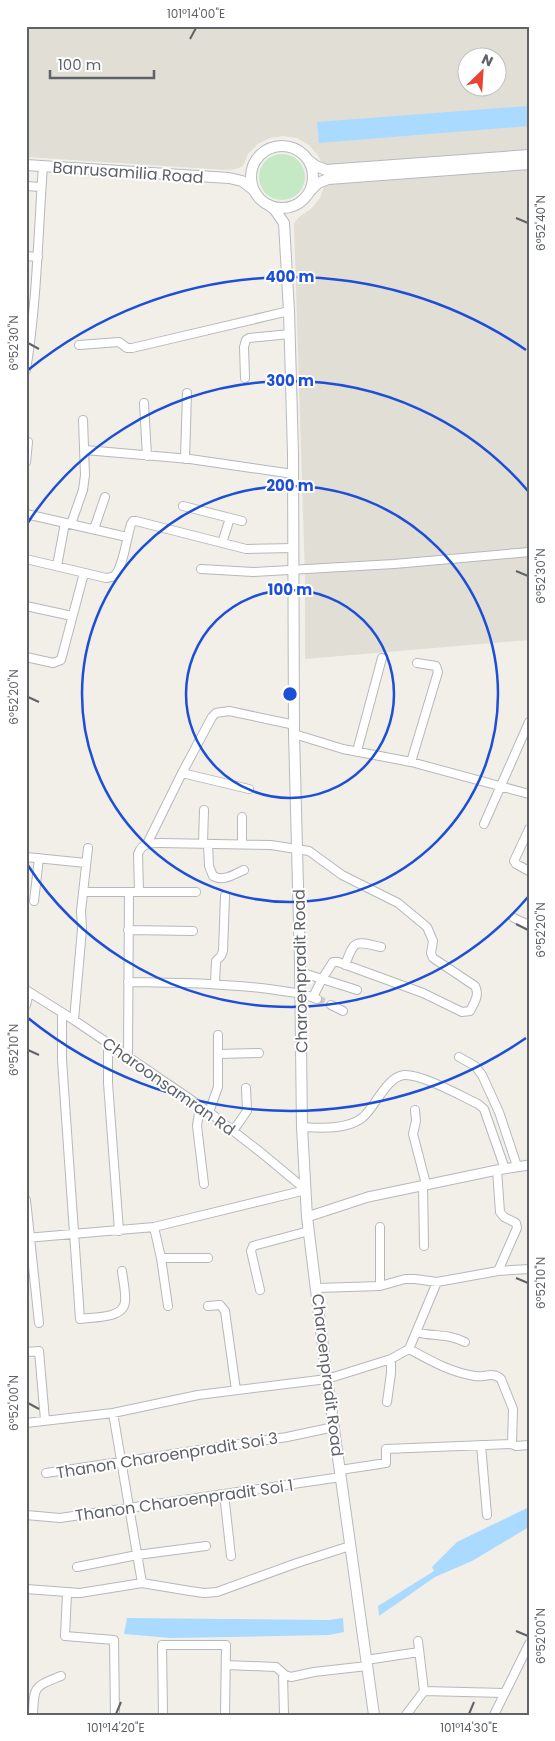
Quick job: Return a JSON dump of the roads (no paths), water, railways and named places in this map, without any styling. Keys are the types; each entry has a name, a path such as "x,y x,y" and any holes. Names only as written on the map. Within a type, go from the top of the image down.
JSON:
{"main road":[{"path":"229,178 241,175 263,153 276,147 293,148 316,166 326,170 529,155"},
{"path":"308,160 313,175 310,190"},
{"path":"254,163 251,176 254,190 260,199 275,210 284,223"},
{"path":"284,223 287,216 310,190 318,183 328,179 529,164"},
{"name":"Banrusamilia Road","path":"26,165 229,178 242,181 254,190"},
{"path":"269,205 282,208 296,205"},
{"name":"Charoenpradit Road","path":"284,223 290,334 302,1127 307,1217 327,1379 374,1715"}],"street":[{"path":"26,370 38,258 43,166"},
{"path":"26,186 41,187"},
{"path":"26,256 38,258"},
{"path":"79,345 119,342 127,348 132,348 289,311"},
{"path":"246,378 244,348 246,340 249,338 290,334"},
{"path":"185,459 187,393"},
{"path":"144,403 147,456"},
{"path":"57,566 68,524 83,490 85,475 84,420"},
{"path":"26,462 28,442"},
{"path":"84,450 185,459 293,474"},
{"path":"94,529 105,497"},
{"path":"184,506 242,521"},
{"path":"26,514 127,537"},
{"path":"222,543 230,518"},
{"path":"26,559 106,578 112,577 116,574 127,537 133,522 136,521 246,549 294,548"},
{"path":"201,569 253,572 394,564 529,552"},
{"path":"26,657 53,663 61,660 84,573"},
{"path":"26,606 72,616"},
{"path":"357,751 382,658"},
{"path":"411,762 438,672 436,666 417,662"},
{"path":"147,844 212,717 216,713 229,711 295,730 343,749 411,762 529,794"},
{"path":"484,824 529,722"},
{"path":"182,773 249,789"},
{"path":"204,810 205,843 209,866 213,876 223,879 244,870"},
{"path":"242,817 242,844"},
{"path":"529,829 514,861 529,871"},
{"path":"128,982 215,984 300,993 315,998 322,979 333,962 423,993 462,1012 470,1011 477,996 475,986 433,958 431,953 433,941 426,927 398,904 342,875 314,853 297,848 271,845 160,842 147,844 140,849 138,854 139,892"},
{"path":"74,1020 82,928 81,912 88,848"},
{"path":"26,857 86,864"},
{"path":"34,901 39,858"},
{"path":"83,892 196,892"},
{"path":"128,892 128,1058"},
{"path":"215,984 216,961 223,951 225,896"},
{"path":"514,918 529,925"},
{"path":"128,930 193,931"},
{"path":"345,965 352,946 356,944 361,943 381,948"},
{"path":"300,972 356,990"},
{"path":"26,1005 28,991"},
{"name":"Charoonsamran Rd","path":"28,991 200,1106 306,1190"},
{"path":"330,1005 344,1011"},
{"path":"62,1013 62,1060 76,1234 80,1319 116,1314 122,1311 125,1302 122,1270"},
{"path":"208,1112 218,1087 218,1035"},
{"path":"108,1043 108,1083 119,1230"},
{"path":"218,1054 259,1053"},
{"path":"459,1057 475,1066 482,1075 498,1112 517,1166"},
{"path":"302,1127 325,1128 349,1124 361,1119 391,1081 400,1076 416,1077 478,1104 484,1109 501,1169 500,1212 504,1217 516,1223 517,1228 498,1270"},
{"path":"233,1131 247,1111 246,1088"},
{"path":"200,1106 197,1126 204,1184"},
{"path":"415,1110 416,1121 413,1134 425,1185 424,1246"},
{"path":"307,1217 368,1197 501,1169 529,1166"},
{"path":"28,1238 154,1227 306,1190"},
{"path":"26,1200 28,1238 39,1323"},
{"path":"154,1227 168,1306"},
{"path":"380,1228 380,1286"},
{"path":"260,1290 250,1251 253,1246 309,1231"},
{"path":"161,1258 208,1258"},
{"path":"317,1288 380,1286 405,1279 437,1282 498,1270 529,1269"},
{"path":"26,1422 113,1413 198,1395 327,1379 391,1359 409,1349 437,1282"},
{"path":"208,1306 220,1305 224,1307 236,1390"},
{"path":"416,1332 429,1335 450,1335 464,1342"},
{"path":"409,1349 445,1369 477,1377 493,1374 498,1376 513,1409 512,1444"},
{"path":"26,1352 39,1351 45,1420"},
{"path":"386,1402 391,1373 391,1359"},
{"path":"113,1413 142,1583"},
{"name":"Thanon Charoenpradit Soi 3","path":"46,1473 287,1437 334,1427"},
{"path":"487,1515 481,1445 529,1445"},
{"name":"Thanon Charoenpradit Soi 1","path":"26,1515 60,1518 224,1494 340,1474 386,1463 386,1449 481,1445"},
{"path":"224,1494 231,1556"},
{"path":"77,1567 137,1555 206,1546"},
{"path":"26,1589 80,1593 142,1583 204,1593 217,1592 350,1546"},
{"path":"67,1593 65,1636 114,1640 115,1715"},
{"path":"406,1715 424,1691 418,1641"},
{"path":"494,1715 529,1644"},
{"path":"163,1715 162,1645 226,1645 226,1715"},
{"path":"226,1665 276,1666 283,1674 291,1677 419,1652"},
{"path":"283,1674 284,1715"},
{"path":"33,1715 34,1692 37,1687 61,1676"},
{"path":"424,1691 504,1693"}],"water":[{"path":"528,106 529,126 319,143 317,122"},
{"path":"529,1507 529,1527 472,1561 435,1577 379,1616 378,1606 434,1571 432,1567 457,1542"},
{"path":"127,1618 329,1620 343,1618 344,1632 329,1635 171,1638 124,1634"}],"tunnel":[{"path":"317,999 331,1005"}]}
